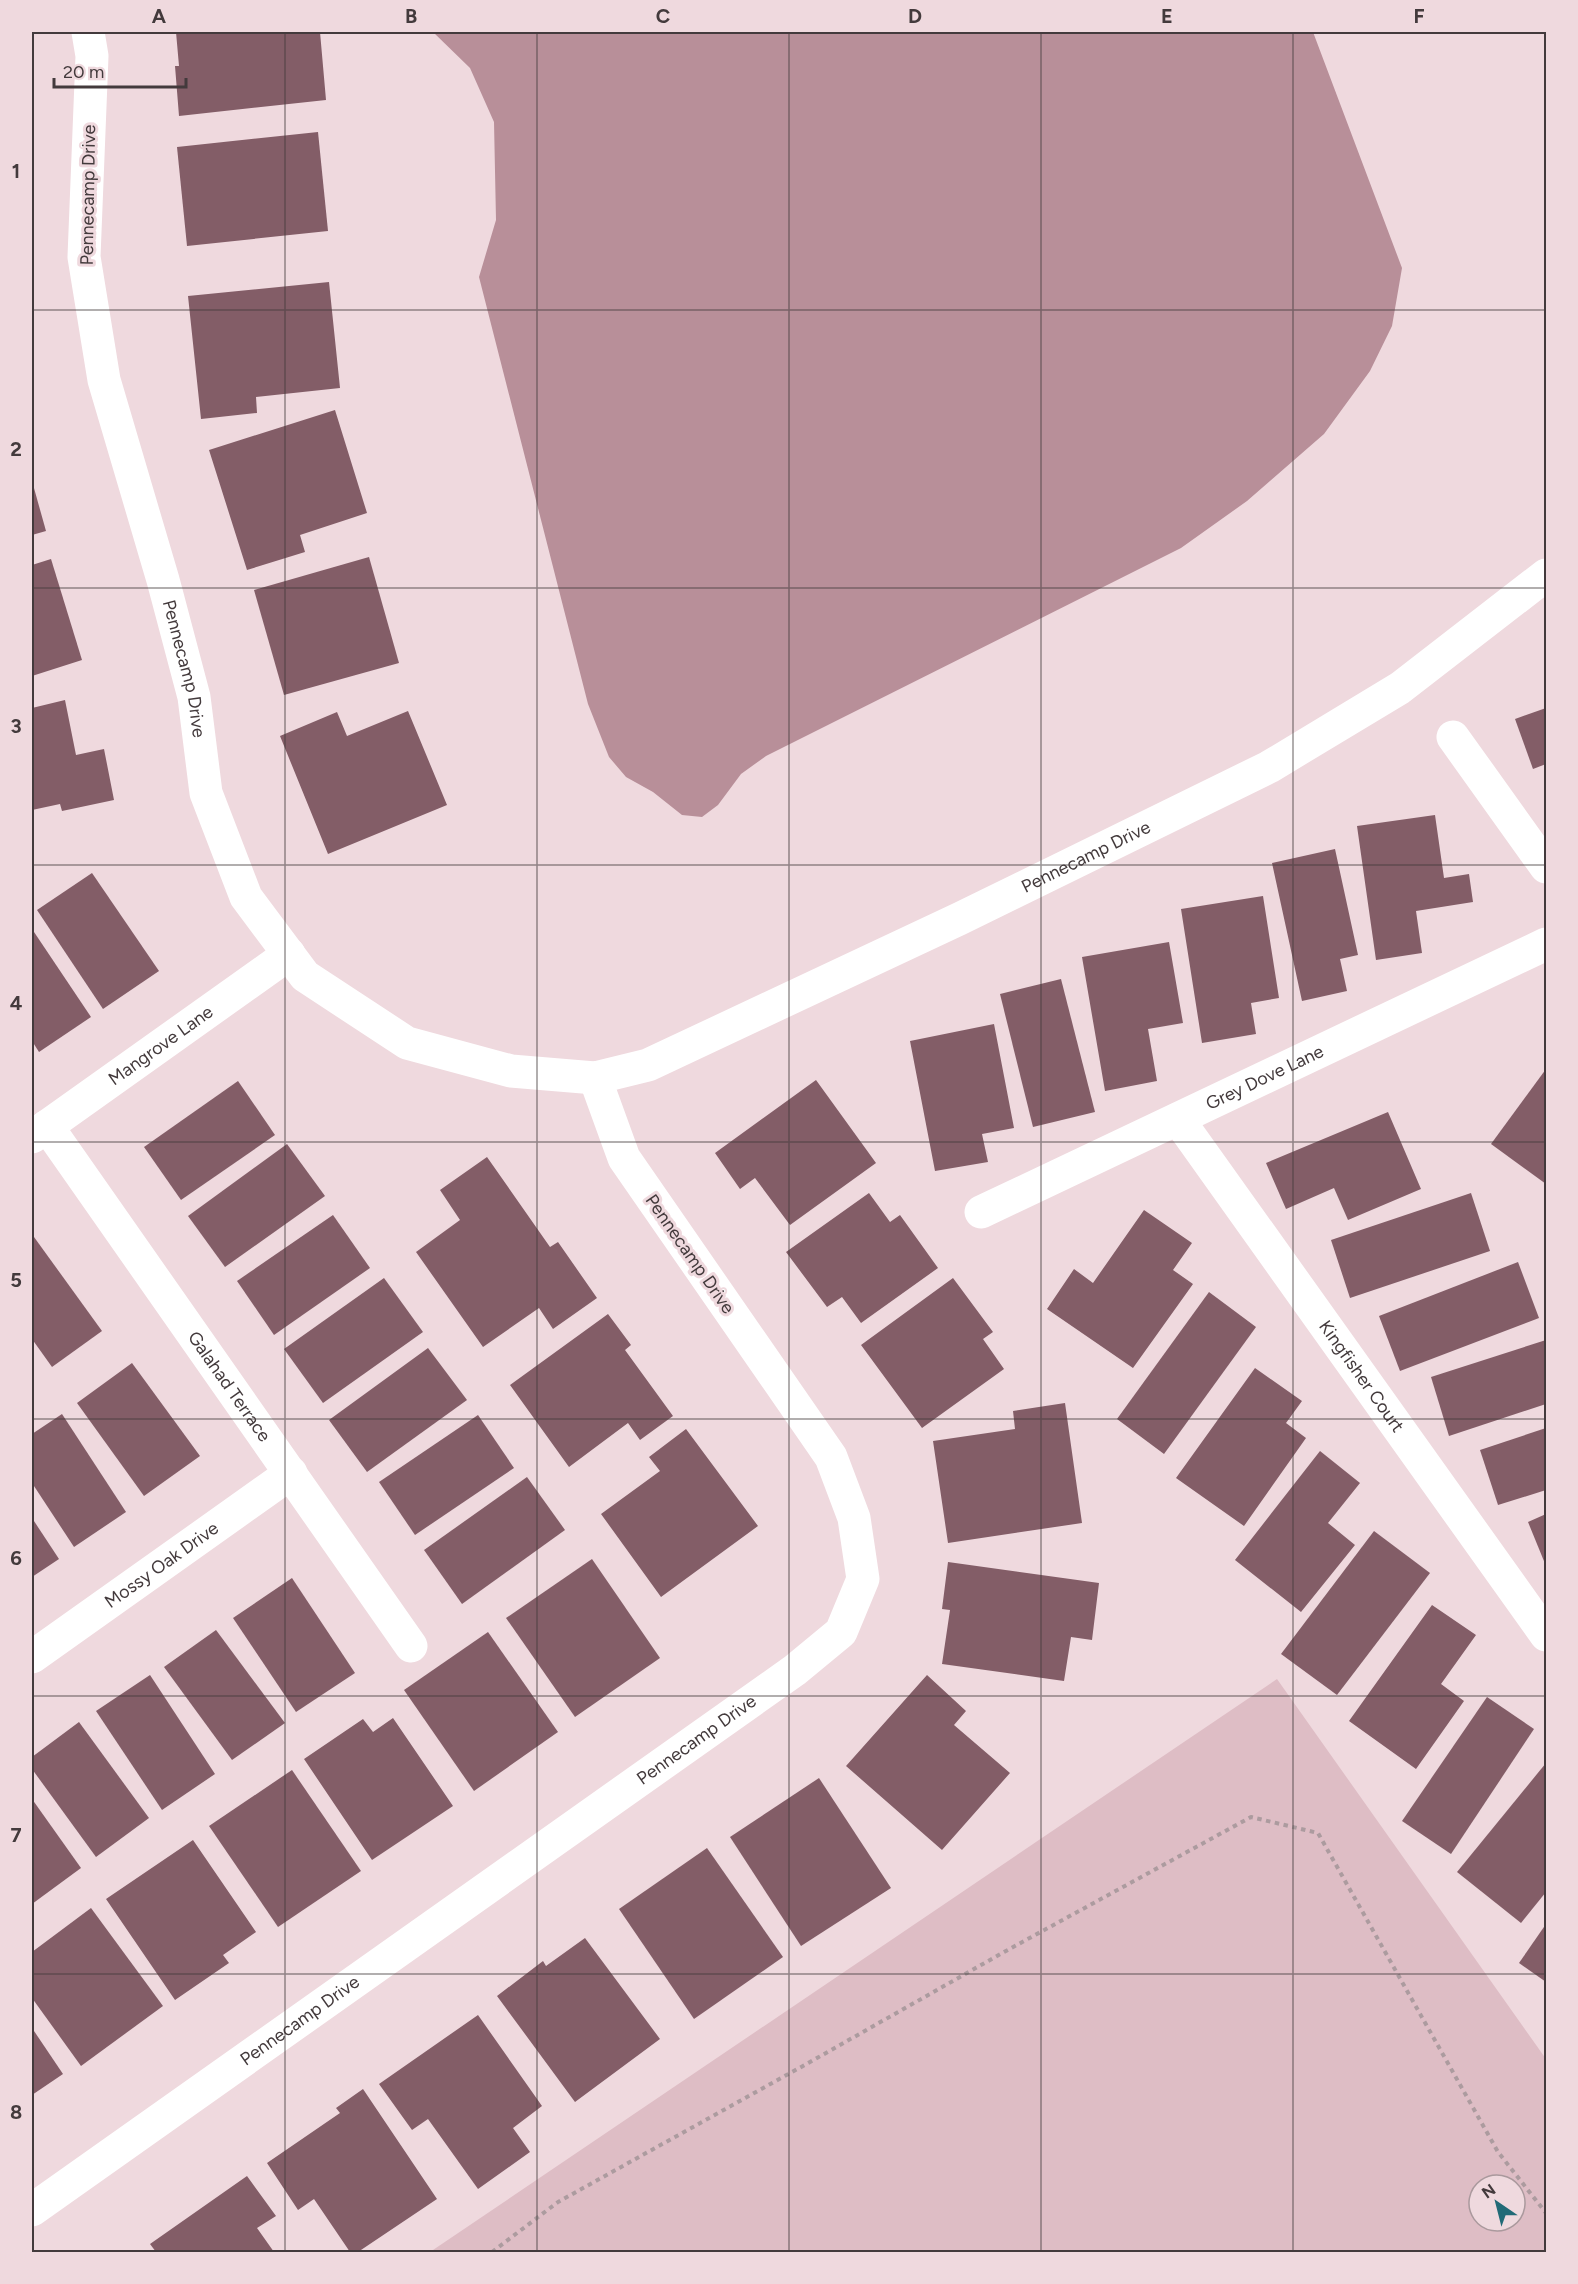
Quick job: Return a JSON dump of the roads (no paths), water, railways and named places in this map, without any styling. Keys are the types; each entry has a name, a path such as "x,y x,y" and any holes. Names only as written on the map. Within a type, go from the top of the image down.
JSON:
{"street":[{"name":"Pennecamp Drive","path":"88,32 92,56 84,257 104,380 163,580 194,697 206,793 246,897 305,976 407,1043 511,1071 595,1078 648,1065 788,1001 1269,767 1400,688 1546,575"},
{"path":"1453,737 1546,867"},
{"name":"Grey Dove Lane","path":"981,1212 1546,944"},
{"name":"Mangrove Lane","path":"40,1131 289,954"},
{"name":"Pennecamp Drive","path":"32,2210 795,1671 841,1632 863,1579 854,1518 831,1456 624,1158 595,1078"},
{"name":"Kingfisher Court","path":"1178,1119 1546,1635"},
{"name":"Galahad Terrace","path":"40,1131 291,1473 411,1646"},
{"name":"Mossy Oak Drive","path":"32,1657 291,1473"}]}
